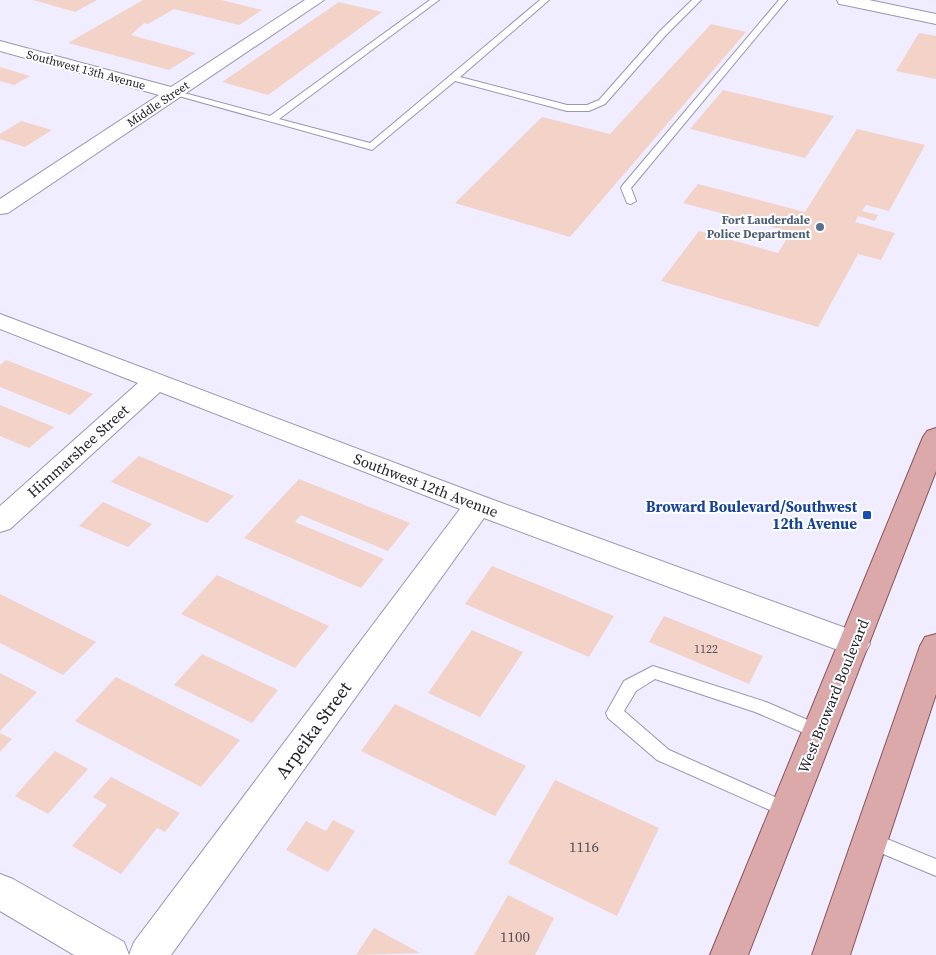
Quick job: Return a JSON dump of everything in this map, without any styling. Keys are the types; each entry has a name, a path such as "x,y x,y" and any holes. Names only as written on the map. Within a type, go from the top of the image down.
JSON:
{"main road":[{"name":"West Broward Boulevard","path":"729,955 936,437"},
{"path":"831,955 936,646"}],"street":[{"name":"Middle Street","path":"0,208 173,94 306,1"},
{"path":"851,1 936,19"},
{"name":"Southwest 13th Avenue","path":"0,46 173,94"},
{"name":"Southwest 12th Avenue","path":"0,321 478,505 854,644"},
{"name":"Himmarshee Street","path":"0,522 156,381"},
{"name":"Arpeika Street","path":"148,955 478,505"},
{"path":"0,891 110,955"}],"lane":[{"path":"271,120 435,0"},
{"path":"173,94 372,147 545,0"},
{"path":"453,78 567,108 589,108 602,102 663,33 697,0"},
{"path":"631,201 626,188 783,0"},
{"path":"787,810 663,755 614,713 630,686 654,672 760,708 818,732"},
{"path":"870,840 936,868"}],"building":[{"path":"33,0 97,0 75,12"},
{"path":"143,0 221,0 262,10 239,25 174,9 148,24 144,23 131,35 196,53 169,70 68,43"},
{"path":"339,2 382,12 268,95 222,82"},
{"path":"711,24 746,32 570,237 455,203 542,117 610,134"},
{"path":"919,33 936,36 936,79 896,71"},
{"path":"0,67 30,76 14,85 0,81"},
{"path":"723,90 834,116 805,158 690,129"},
{"path":"21,121 52,130 25,147 0,139 0,134"},
{"name":"Fort Lauderdale Police Department","path":"857,129 925,145 889,211 866,205 862,211 878,215 875,221 858,216 855,222 895,233 881,260 858,254 818,327 661,281 699,231 778,253 791,232 683,203 698,184 805,212"},
{"path":"6,360 93,394 70,415 0,387 0,365"},
{"path":"0,405 54,427 29,448 0,436"},
{"path":"139,456 234,496 207,523 111,482"},
{"path":"299,479 410,523 388,551 301,515 295,522 384,559 361,588 244,538"},
{"path":"103,502 152,524 128,547 79,526"},
{"path":"492,566 614,616 589,657 465,604"},
{"path":"217,575 329,626 295,668 181,614"},
{"path":"0,594 96,642 63,675 0,643"},
{"path":"664,616 763,656 749,684 649,642"},
{"path":"472,630 523,652 480,717 428,693"},
{"path":"202,654 278,690 252,723 174,685"},
{"path":"0,673 37,692 0,731"},
{"path":"116,677 240,740 201,787 75,721"},
{"path":"395,704 526,766 495,816 361,751"},
{"path":"0,733 12,739 0,752"},
{"path":"55,751 88,769 48,814 15,796"},
{"path":"111,777 180,813 165,832 157,828 121,874 72,846 107,805 93,797"},
{"path":"555,780 659,828 617,916 508,863"},
{"path":"333,820 355,831 328,872 286,850 306,821 326,831"},
{"path":"508,895 554,918 535,955 474,955"},
{"path":"374,928 420,953 356,955"}],"place":[{"name":"Fort Lauderdale Police Department","path":"820,227"},
{"name":"Broward Boulevard/Southwest 12th Avenue","path":"867,515"}]}
